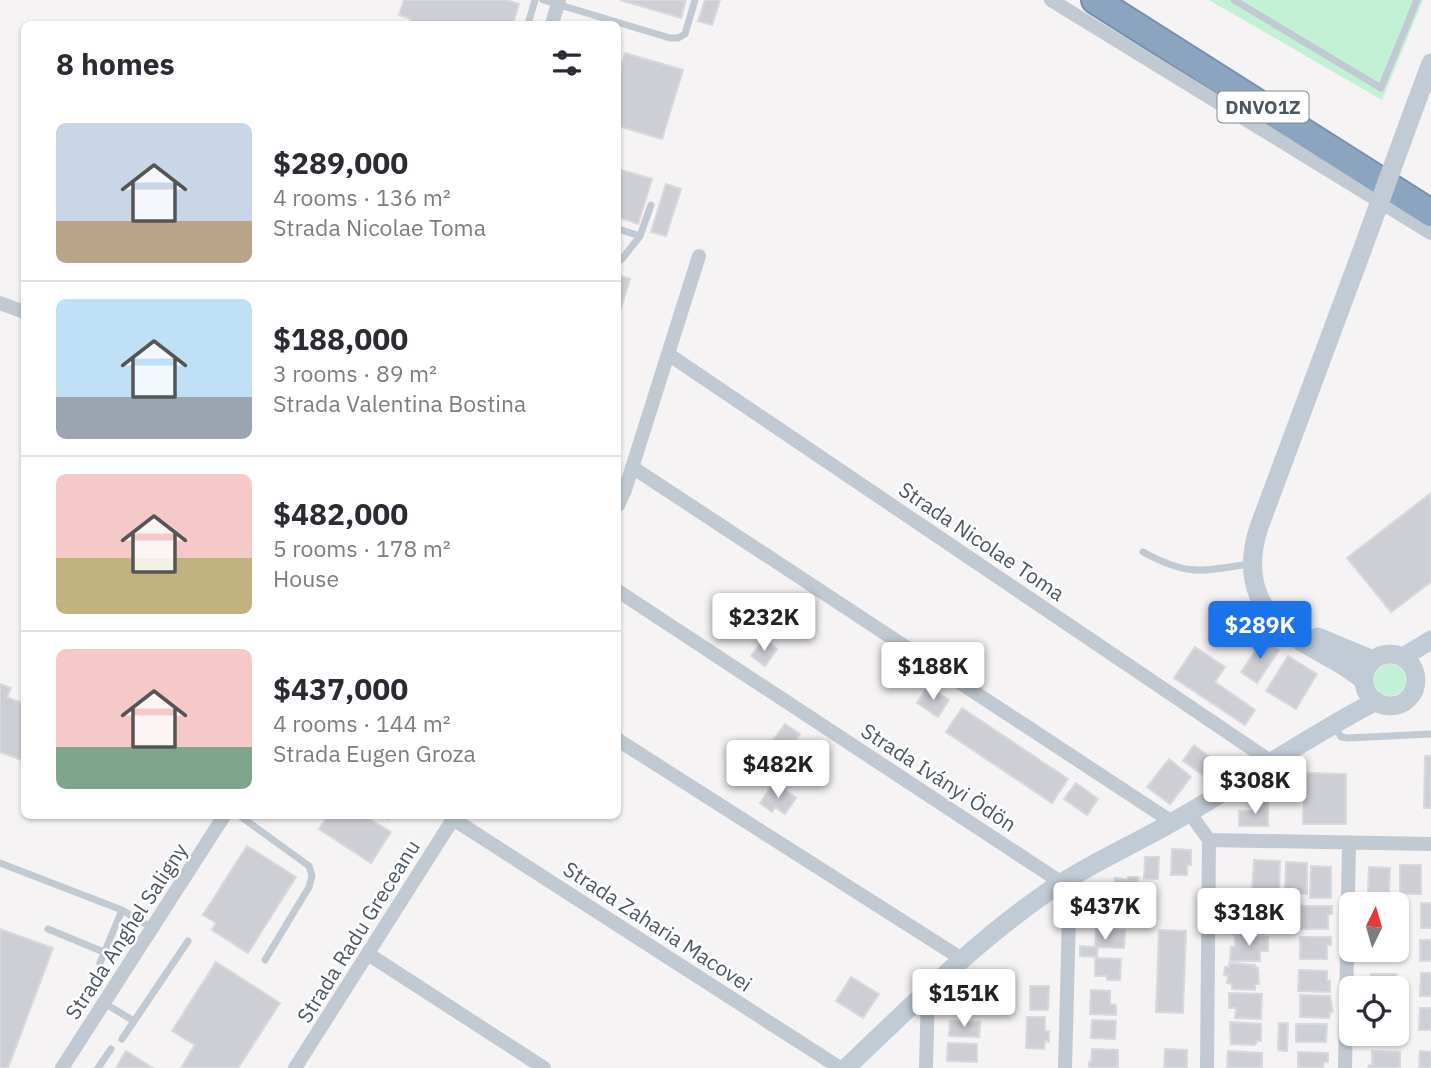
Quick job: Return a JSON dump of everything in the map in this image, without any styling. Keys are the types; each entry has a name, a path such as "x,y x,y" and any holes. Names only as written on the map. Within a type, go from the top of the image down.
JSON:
{"highway":[{"name":"DNVO1Z","path":"1095,0 1431,213"},
{"name":"DNVO1Z","path":"1126,0 1431,193"}],"main road":[{"path":"1409,663 1415,685 1407,699 1391,706 1368,690 1345,666 1290,634 1269,614 1256,590 1251,564 1259,527 1431,64"},
{"path":"1278,622 1293,625 1373,660"},
{"path":"1409,663 1431,640"},
{"path":"846,1068 962,959 1066,880 1273,763 1329,725 1368,690 1368,666 1373,660 1388,654 1409,663 1431,654"}],"street":[{"path":"1051,0 1431,233"},
{"path":"553,21 559,2"},
{"path":"621,497 699,256"},
{"path":"0,303 21,311"},
{"name":"Strada Nicolae Toma","path":"668,354 1273,763"},
{"path":"632,467 1172,822"},
{"name":"Strada Iványi Ödön","path":"621,593 1066,880"},
{"path":"621,742 962,959"},
{"path":"1189,812 1209,840 1207,1068"},
{"name":"Strada Anghel Saligny","path":"62,1068 222,819"},
{"name":"Strada Radu Greceanu","path":"295,1068 453,819"},
{"name":"Strada Zaharia Macovei","path":"457,819 840,1068"},
{"path":"1209,840 1431,844"},
{"path":"1345,1068 1349,843"},
{"path":"1065,1068 1066,880"},
{"path":"368,954 544,1068"},
{"path":"926,1068 928,990"}],"lane":[{"path":"529,21 535,0"},
{"path":"542,0 559,2 618,21"},
{"path":"621,22 670,38 678,38 685,34 695,0"},
{"path":"1234,0 1381,88 1418,0"},
{"path":"621,260 640,236 651,205"},
{"path":"621,230 640,236"},
{"path":"1143,552 1176,568 1190,571 1251,564"},
{"path":"1329,725 1339,735 1348,738 1431,734"},
{"path":"244,819 309,866 312,876 309,887 265,960"},
{"path":"0,863 122,910 152,928"},
{"path":"100,963 122,910"},
{"path":"48,929 106,953"},
{"path":"122,1038 188,941"},
{"path":"104,1003 134,1021"},
{"path":"98,1068 111,1049"}],"green space":[{"path":"1209,0 1423,0 1382,100"},
{"path":"1390,664 1401,669 1406,680 1401,691 1390,696 1379,691 1374,680 1379,669"}],"building":[{"path":"404,0 506,0 519,4 514,21 410,21 411,19 399,15"},
{"path":"620,0 686,0 681,18"},
{"path":"705,0 720,0 712,25 698,21"},
{"path":"625,53 683,70 662,139 621,127 621,67"},
{"path":"621,170 652,179 638,224 621,218"},
{"path":"666,184 681,189 666,236 651,232"},
{"path":"621,276 630,279 621,308"},
{"path":"1431,493 1431,582 1391,612 1347,558"},
{"path":"764,639 777,649 765,666 751,656"},
{"path":"1263,640 1279,650 1257,683 1241,672"},
{"path":"1195,647 1225,667 1215,682 1255,710 1245,725 1174,678"},
{"path":"1288,656 1317,674 1296,709 1266,691"},
{"path":"0,684 11,688 7,697 21,703 21,760 0,752"},
{"path":"928,686 949,700 938,717 917,703"},
{"path":"962,708 1068,779 1052,803 946,732"},
{"path":"785,724 800,734 788,751 773,740"},
{"path":"1194,745 1214,760 1203,775 1183,761"},
{"path":"1425,756 1431,756 1431,808 1424,808"},
{"path":"1169,759 1191,777 1170,804 1147,787"},
{"path":"1304,773 1346,774 1346,824 1303,824"},
{"path":"1076,783 1098,799 1087,815 1064,799"},
{"path":"771,787 781,794 784,789 796,798 785,814 775,807 772,812 760,803"},
{"path":"1255,801 1268,801 1268,826 1239,826 1239,811 1254,811"},
{"path":"326,819 369,819 391,832 371,863 319,829"},
{"path":"247,846 296,877 248,953 212,930 216,923 203,915"},
{"path":"1172,849 1191,850 1191,865 1187,864 1187,875 1171,875"},
{"path":"1145,857 1159,857 1158,879 1144,878"},
{"path":"1254,860 1280,861 1279,894 1252,893"},
{"path":"1286,862 1307,863 1307,894 1285,893"},
{"path":"1400,865 1421,865 1421,894 1400,892"},
{"path":"1311,866 1331,867 1331,898 1310,898"},
{"path":"1369,867 1390,868 1389,892 1368,891"},
{"path":"1128,877 1138,877 1136,906 1120,905 1121,900 1114,900 1115,878 1128,880"},
{"path":"1097,890 1113,891 1112,909 1096,908"},
{"path":"1421,903 1431,903 1431,928 1421,928"},
{"path":"1301,906 1332,906 1332,914 1328,914 1328,929 1301,929"},
{"path":"1232,910 1265,910 1265,934 1232,934"},
{"path":"0,929 53,948 8,1068 0,1068"},
{"path":"1096,929 1125,930 1124,948 1098,947 1097,957 1080,956 1080,946 1095,947"},
{"path":"1159,930 1186,931 1183,1013 1156,1012"},
{"path":"1235,936 1268,937 1268,951 1260,951 1260,961 1230,961 1231,947 1235,947"},
{"path":"1300,937 1331,937 1331,945 1327,945 1327,959 1300,959"},
{"path":"1420,940 1431,940 1431,961 1420,961"},
{"path":"1095,958 1121,959 1120,980 1095,976"},
{"path":"216,962 280,1003 238,1068 181,1068 195,1045 172,1031"},
{"path":"1229,963 1255,965 1258,968 1259,984 1255,984 1255,990 1232,989 1232,984 1227,983 1228,976 1224,975 1225,967 1229,967"},
{"path":"988,970 998,970 997,1005 990,1007 980,1001 973,989 976,981 988,978"},
{"path":"1299,970 1327,971 1330,992 1298,991"},
{"path":"1421,973 1431,973 1431,996 1420,996"},
{"path":"1371,974 1396,974 1396,976"},
{"path":"851,977 879,994 863,1018 836,1001"},
{"path":"1030,986 1049,986 1048,1010 1030,1010"},
{"path":"1091,990 1110,991 1110,1004 1116,1005 1116,1015 1090,1014"},
{"path":"1229,993 1262,994 1261,1019 1235,1018 1236,1008 1229,1008"},
{"path":"1300,995 1330,996 1333,1012 1330,1012 1329,1018 1300,1017"},
{"path":"1420,1008 1431,1008 1431,1030 1419,1030"},
{"path":"1027,1017 1045,1017 1045,1031 1049,1031 1049,1042 1045,1041 1044,1049 1026,1048"},
{"path":"1092,1020 1116,1021 1115,1039 1091,1038"},
{"path":"950,1021 980,1022 979,1037 949,1036"},
{"path":"1230,1022 1261,1024 1261,1041 1257,1041 1255,1045 1231,1044"},
{"path":"1279,1023 1288,1023 1287,1051 1278,1050"},
{"path":"1296,1024 1327,1024 1326,1042 1296,1042"},
{"path":"948,1043 977,1044 977,1062 947,1061"},
{"path":"1092,1049 1118,1050 1118,1068 1089,1068"},
{"path":"1165,1049 1187,1050 1187,1068 1164,1068"},
{"path":"126,1051 153,1068 116,1068"},
{"path":"1228,1051 1262,1053 1262,1068 1227,1068"},
{"path":"1372,1051 1400,1052 1400,1068 1368,1068 1372,1065"},
{"path":"1420,1051 1431,1052 1431,1068 1419,1068"},
{"path":"1298,1052 1328,1053 1328,1062 1324,1062 1323,1068 1298,1068"}]}
